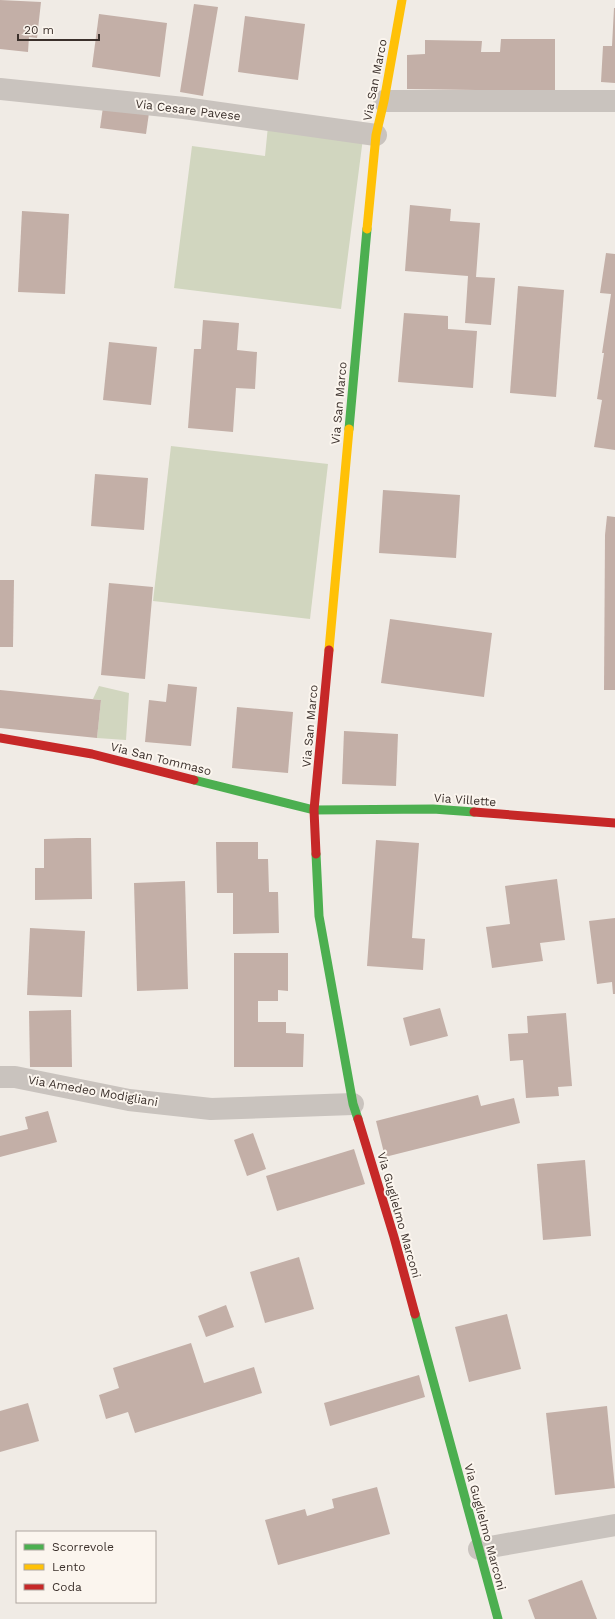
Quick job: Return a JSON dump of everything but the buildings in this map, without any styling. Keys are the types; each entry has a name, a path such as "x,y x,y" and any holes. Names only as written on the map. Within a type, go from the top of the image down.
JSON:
{"street":[{"name":"Via San Marco","path":"314,810 376,135 384,101 402,0"},
{"name":"Via Cesare Pavese","path":"0,89 184,108 376,135"},
{"path":"384,101 615,101"},
{"name":"Via San Tommaso","path":"0,738 92,754 314,810"},
{"name":"Via Villette","path":"314,810 433,809 615,823"},
{"name":"Via Guglielmo Marconi","path":"314,810 319,916 354,1104 394,1237 498,1619"},
{"name":"Via Amedeo Modigliani","path":"0,1076 15,1077 129,1100 210,1109 354,1104"},
{"path":"479,1549 615,1525"}],"green space":[{"path":"268,126 363,138 341,309 174,288 192,146 265,156"},
{"path":"171,446 328,464 310,619 153,601"},
{"path":"99,686 129,693 126,740 97,738 101,700 93,699"}],"traffic: fast":[{"path":"349,429 367,229"},
{"path":"194,780 314,810 433,809 474,812"},
{"path":"316,854 319,916 353,1104 358,1119"},
{"path":"415,1314 498,1619"}],"traffic: slow":[{"path":"367,229 376,135 384,101 402,0"},
{"path":"329,650 349,429"}],"traffic: jam":[{"path":"316,854 314,810 329,650"},
{"path":"0,738 92,754 194,780"},
{"path":"474,812 615,823"},
{"path":"358,1119 394,1237 415,1314"}]}
